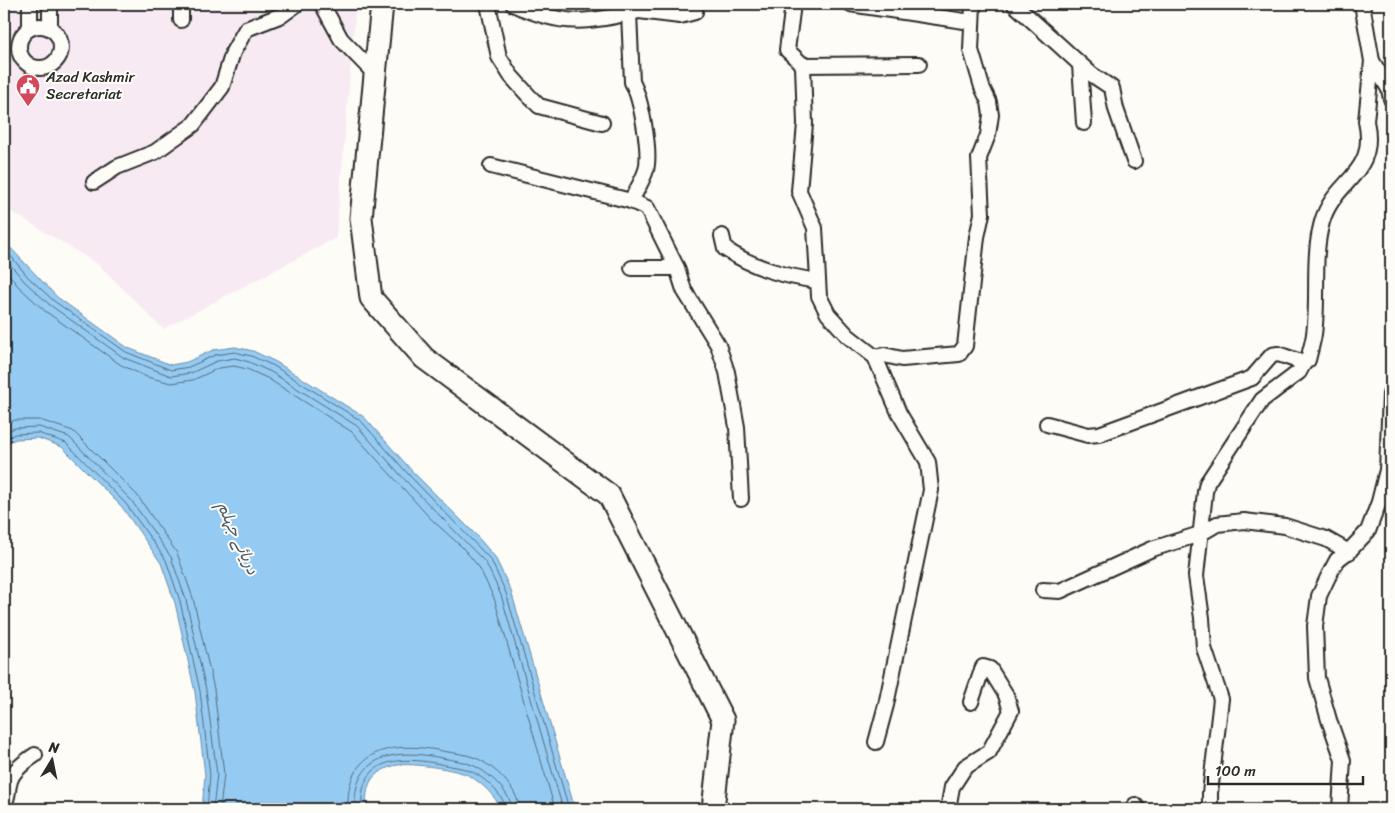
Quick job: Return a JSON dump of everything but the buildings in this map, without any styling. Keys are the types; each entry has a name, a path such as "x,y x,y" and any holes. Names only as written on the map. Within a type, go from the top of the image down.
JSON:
{"highway":[{"path":"382,4 361,218 371,298 424,358 608,495 723,720 713,809"}],"street":[{"path":"30,4 30,28"},
{"path":"50,4 50,28"},
{"path":"180,4 181,20"},
{"path":"94,182 117,167 155,152 193,125 222,87 233,52 246,29 282,15 297,4"},
{"path":"322,4 341,39 375,74"},
{"path":"488,4 499,57 528,96 539,106 602,123"},
{"path":"513,4 537,15 571,22 635,9 680,16 695,12 696,4"},
{"path":"793,4 787,50 802,64 919,64"},
{"path":"850,4 971,22"},
{"path":"875,357 884,356 902,359 959,354 965,346 977,238 982,214 979,158 988,135 991,115 990,102 982,87 971,50 973,4"},
{"path":"1014,4 1080,65 1112,88 1116,109 1134,161"},
{"path":"1210,809 1210,793 1221,699 1204,648 1196,576 1208,483 1262,400 1298,372 1308,360 1314,334 1318,245 1322,221 1330,204 1366,160 1368,130 1366,121 1372,61 1362,4"},
{"path":"631,201 646,169 647,151 638,92 632,82 635,9"},
{"path":"37,26 50,28 59,38 60,51 53,63 41,68 28,64 19,52 20,38 30,28 37,26"},
{"path":"1372,61 1389,89 1391,99"},
{"path":"802,64 806,124 799,191 815,228 819,296 828,314 848,336 875,357 899,413 928,462 931,490 886,705 876,742"},
{"path":"1080,65 1084,124"},
{"path":"491,166 631,201 647,208 677,268 684,290 718,345 727,372 737,426 741,499"},
{"path":"722,236 725,249 746,263 786,276 818,281"},
{"path":"632,268 677,268"},
{"path":"1047,424 1088,435 1099,434 1252,378 1272,354 1278,354 1304,363"},
{"path":"1340,809 1343,760 1317,678 1315,626 1319,596 1337,560 1348,552 1368,531 1379,502 1387,470 1390,394"},
{"path":"1042,590 1060,591 1152,549 1200,534 1217,524 1244,521 1277,525 1326,539 1348,552"},
{"path":"948,809 952,787 965,767 989,752 1011,711 1006,695 990,669 983,667 971,702"},
{"path":"4,804 8,798 7,780 35,755"}],"shaded area":[{"path":"4,4 356,4 336,238 163,329 99,265 4,207"}],"water":[{"name":"دریائے جہلم","path":"4,241 57,297 128,348 171,365 187,362 213,350 235,347 253,351 276,362 364,417 413,472 475,534 495,557 511,591 575,809 501,809 488,791 464,773 424,766 405,765 387,768 374,776 368,790 367,809 202,809 205,775 195,692 175,603 161,563 122,507 62,447 38,438 16,439 4,444"}],"place":[{"name":"Azad Kashmir Secretariat","path":"28,107"}]}
